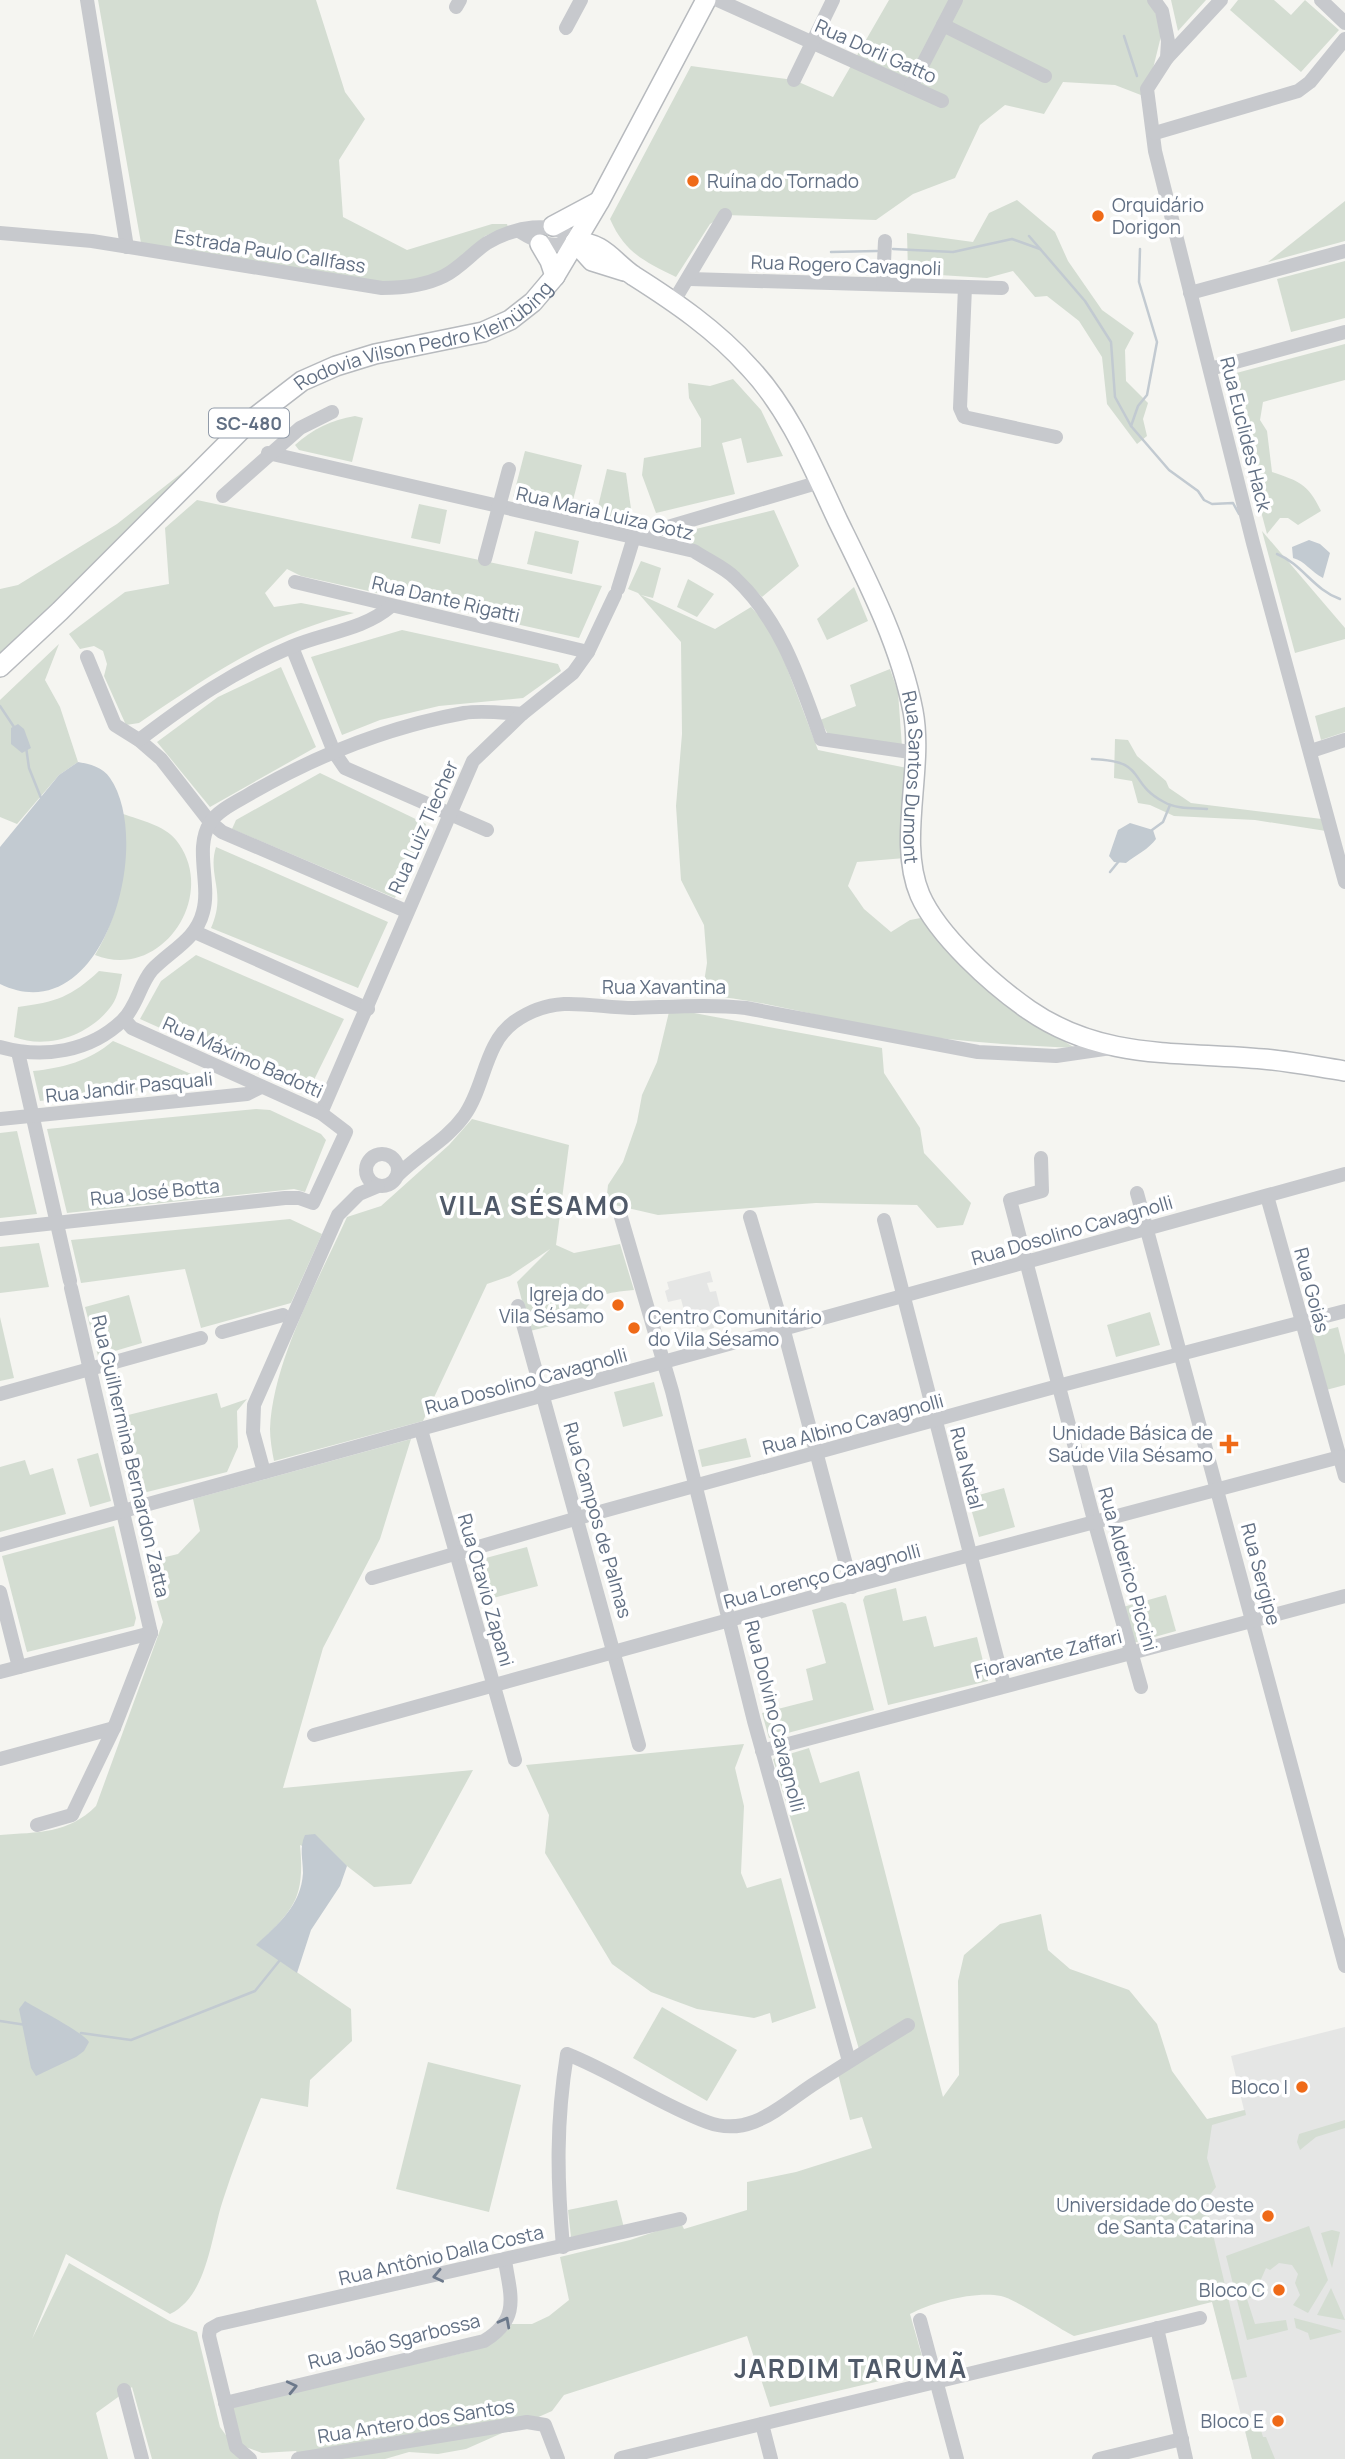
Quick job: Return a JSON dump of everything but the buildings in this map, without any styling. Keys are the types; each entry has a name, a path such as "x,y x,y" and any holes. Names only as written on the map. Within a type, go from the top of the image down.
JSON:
{"main road":[{"name":"Rodovia Vilson Pedro Kleinübing","path":"0,667 60,611 250,421 302,382 336,366 375,354 483,332 510,320 533,302 555,276 599,202 706,0"},
{"path":"553,226 599,202"},
{"path":"540,244 551,261 555,276 601,258 596,223 599,202"},
{"name":"Rua Santos Dumont","path":"576,242 598,245 601,258 629,272 674,301 724,342 764,384 792,426 895,646 914,715 917,753 913,864 919,892 930,915 970,959 1027,1008 1064,1032 1112,1048 1264,1059 1345,1071"}],"street":[{"path":"87,0 127,247"},
{"path":"566,28 581,0"},
{"name":"Rua Dorli Gatto","path":"719,0 942,102"},
{"path":"794,80 834,0"},
{"path":"911,88 956,0"},
{"path":"1154,0 1163,11 1166,24 1167,58"},
{"name":"Rua Euclides Hack","path":"1221,0 1167,58 1147,89 1155,151 1345,882"},
{"path":"1321,0 1345,23"},
{"path":"943,24 1045,76"},
{"path":"1154,133 1298,91 1310,82 1345,39"},
{"path":"674,301 690,279 725,215"},
{"path":"553,226 567,233 576,242"},
{"name":"Estrada Paulo Callfass","path":"0,233 127,247 337,283 406,288 446,275 486,244 520,231 553,226"},
{"path":"520,231 540,244 553,246 576,242"},
{"path":"883,284 885,241"},
{"path":"1190,292 1345,251"},
{"name":"Rua Rogero Cavagnoli","path":"690,279 1002,288"},
{"path":"965,287 960,408 964,417 1056,437"},
{"path":"1210,369 1345,332"},
{"path":"223,496 268,453 300,428 332,412"},
{"name":"Rua Maria Luiza Gotz","path":"268,453 500,509 694,551 734,577 776,626 791,657 821,740 917,753"},
{"path":"485,559 509,469"},
{"path":"634,537 820,482"},
{"name":"Rua Luiz Tiecher","path":"321,1113 473,761 522,714 573,673 588,652 616,592 634,537"},
{"name":"Rua Dante Rigatti","path":"295,582 390,607 588,652"},
{"path":"139,740 206,689 292,647 378,617 390,607"},
{"path":"292,647 334,752 345,768 487,830"},
{"path":"87,657 115,725 139,740 161,759 210,822 222,832 407,911"},
{"path":"0,1047 18,1052 61,1052 94,1041 124,1019 149,974 195,932 203,912 207,884 203,842 210,822 232,804 284,774 393,730 468,713 522,714"},
{"path":"1311,751 1345,740"},
{"path":"195,932 368,1009"},
{"name":"Rua Xavantina","path":"397,1176 414,1158 441,1141 465,1115 495,1045 512,1023 536,1009 564,1004 633,1008 713,1004 978,1052 1056,1056 1112,1048"},
{"name":"Rua Máximo Badotti","path":"124,1019 132,1028 321,1113 346,1132 313,1203"},
{"name":"Rua Guilhermina Bernardon Zatta","path":"18,1052 151,1633"},
{"name":"Rua Jandir Pasquali","path":"0,1119 247,1094 261,1087"},
{"path":"359,1194 367,1163 375,1156 414,1158"},
{"path":"264,1472 253,1432 254,1405 338,1215 359,1194 377,1186 387,1185 397,1176 397,1166 391,1157"},
{"name":"Rua Alderico Piccini","path":"1041,1158 1042,1191 1010,1200 1094,1524 1141,1687"},
{"path":"366,1172 370,1181 377,1186"},
{"name":"Rua Dosolino Cavagnolli","path":"0,1545 543,1395 665,1364 1345,1174"},
{"name":"Rua Sergipe","path":"1137,1193 1345,1966"},
{"name":"Rua Goiás","path":"1266,1196 1345,1476"},
{"name":"Rua José Botta","path":"0,1229 285,1198 313,1203"},
{"name":"Rua Dolvino Cavagnolli","path":"621,1217 665,1364 762,1751 849,2061"},
{"path":"750,1217 784,1331 852,1587"},
{"name":"Rua Natal","path":"884,1220 1004,1685"},
{"name":"Rua Campos de Palmas","path":"518,1306 639,1745"},
{"name":"Rua Albino Cavagnolli","path":"372,1578 1058,1385 1345,1311"},
{"path":"222,1332 283,1315"},
{"path":"0,1394 201,1338"},
{"name":"Rua Otavio Zapani","path":"421,1430 515,1759"},
{"name":"Rua Lorenço Cavagnolli","path":"314,1735 969,1555 1340,1457"},
{"path":"0,1592 19,1667"},
{"name":"Fioravante Zaffari","path":"762,1751 1345,1597"},
{"path":"0,1672 151,1633"},
{"path":"37,1825 72,1815 114,1728 151,1633"},
{"path":"0,1759 114,1728"},
{"path":"563,2247 557,2193 567,2054 709,2123 738,2126 765,2118 790,2104 811,2085 908,2025"},
{"name":"Rua Antônio Dalla Costa","path":"225,2403 209,2336 210,2329 219,2324 680,2219"},
{"name":"Rua João Sgarbossa","path":"225,2403 484,2341 500,2332 511,2309 505,2261"},
{"path":"621,2458 1200,2318"},
{"path":"920,2320 957,2459"},
{"path":"1157,2328 1186,2459"},
{"path":"124,2390 142,2459"},
{"path":"225,2403 236,2447 250,2459"},
{"name":"Rua Antero dos Santos","path":"298,2459 527,2422 545,2426 558,2459"},
{"path":"762,2424 771,2459"},
{"path":"1100,2459 1182,2439"}],"shaded area":[{"path":"98,0 316,0 345,92 365,119 339,160 343,217 407,250 492,224 507,224 508,227 485,236 445,272 403,283 365,280 141,243"},
{"path":"889,0 1149,0 1163,28 1146,97 1115,85 1063,82 1044,114 1005,105 980,125 955,178 913,194 876,220 725,215 710,224 676,277 645,261 629,248 610,219 691,66 794,80 833,97"},
{"path":"1171,0 1206,0 1178,31"},
{"path":"1238,0 1274,0 1291,15 1305,0 1339,30 1301,72 1230,10"},
{"path":"1017,200 1055,232 1068,261 1102,310 1134,333 1125,350 1126,381 1148,403 1143,419 1147,436 1137,444 1107,404 1102,357 1079,321 1047,296 1035,297 1013,271 987,278 908,273 907,233 973,242 989,213"},
{"path":"1345,201 1345,241 1268,262"},
{"path":"1345,261 1345,318 1291,332 1277,279"},
{"path":"1345,344 1345,380 1263,402 1260,420 1267,431 1272,472 1301,484 1312,494 1321,511 1298,525 1288,518 1280,518 1267,534 1225,376"},
{"path":"733,379 761,410 783,456 747,463 741,438 722,443 735,494 656,513 642,475 644,458 701,447 701,419 689,398 688,383 710,386"},
{"path":"355,416 363,418 352,462 299,450 295,445 323,426"},
{"path":"525,451 582,465 570,512 513,497"},
{"path":"202,457 0,657 0,589 18,585 117,524"},
{"path":"607,469 626,473 633,523 596,515"},
{"path":"197,500 602,586 579,638 301,576 287,569 265,593 274,607 301,603 354,613 323,622 267,645 216,672 139,723 126,725 104,676 107,664 103,651 94,646 80,649 69,634 125,592 169,584 165,528"},
{"path":"419,504 447,510 440,544 411,538"},
{"path":"774,510 799,566 762,597 742,577 720,561 671,535"},
{"path":"535,531 579,541 572,574 527,564"},
{"path":"1262,531 1345,628 1345,639 1295,653"},
{"path":"1309,540 1320,544 1330,553 1323,578 1293,558 1292,547"},
{"path":"641,561 661,568 653,598 641,595 715,629 751,607 773,631 818,750 907,768 905,858 857,862 848,886 864,909 891,932 910,920 926,917 1046,1030 1075,1048 986,1043 920,1035 751,1001 702,995 707,963 704,925 681,880 676,806 682,734 681,642 638,593 628,589"},
{"path":"688,579 714,594 697,617 677,607"},
{"path":"854,587 868,621 827,640 817,619"},
{"path":"402,630 558,664 561,671 523,698 439,706 380,720 342,735 311,657"},
{"path":"59,644 45,680 60,707 78,762 59,775 17,824 0,817 0,700"},
{"path":"281,667 316,747 210,807 157,742 218,697"},
{"path":"890,669 898,692 902,747 829,736 820,720 856,706 850,685"},
{"path":"1345,707 1345,732 1321,740 1315,716"},
{"path":"18,724 24,729 31,748 22,753 11,744 11,728"},
{"path":"1115,739 1128,740 1137,756 1166,781 1169,788 1191,803 1322,819 1326,831 1255,820 1174,816 1150,805 1138,803 1132,781 1114,778"},
{"path":"78,762 96,767 107,774 122,808 126,845 122,885 110,924 92,958 67,982 36,992 0,984 0,847 59,775"},
{"path":"320,773 426,824 395,898 232,829 236,820"},
{"path":"123,814 158,827 176,840 188,862 191,885 187,908 177,928 161,945 142,956 119,960 95,955 111,922 121,887 125,851"},
{"path":"1130,823 1153,830 1156,839 1126,863 1114,862 1109,856 1118,830"},
{"path":"216,847 388,922 358,988 211,928 217,904 214,867"},
{"path":"196,955 344,1019 307,1094 140,1019 161,981"},
{"path":"99,971 122,974 114,1002 93,1024 81,1032 54,1040 27,1041 14,1037 18,1007 62,997 80,987"},
{"path":"669,1012 694,1013 882,1048 884,1073 920,1128 924,1153 971,1203 963,1225 937,1228 917,1205 816,1203 658,1215 606,1203 608,1185 623,1162 637,1122 642,1095 657,1062"},
{"path":"113,1041 203,1079 206,1083 40,1101 33,1071 75,1062 95,1054"},
{"path":"256,1109 270,1110 321,1134 326,1140 305,1192 294,1189 67,1213 47,1129"},
{"path":"472,1119 569,1145 556,1245 574,1253 620,1244 634,1290 615,1292 595,1299 579,1319 530,1331 517,1282 550,1249 510,1276 487,1284 423,1421 274,1461 270,1429 279,1375 299,1320 347,1217 381,1206 449,1145"},
{"path":"17,1131 37,1214 0,1218 0,1133"},
{"path":"290,1219 322,1234 291,1303 201,1328 185,1269 81,1283 71,1240"},
{"path":"39,1243 49,1287 0,1293 0,1247"},
{"path":"710,1271 713,1282 707,1283 710,1292 716,1291 723,1319 713,1322 714,1328 702,1331 700,1326 689,1329 681,1299 668,1302 665,1291 669,1289 667,1282"},
{"path":"129,1295 142,1343 98,1356 85,1307"},
{"path":"1150,1312 1160,1345 1116,1357 1107,1325"},
{"path":"0,1317 14,1378 0,1381"},
{"path":"1338,1327 1345,1355 1345,1385 1326,1390 1311,1334"},
{"path":"654,1382 663,1416 623,1427 614,1392"},
{"path":"217,1393 221,1408 247,1399 237,1411 238,1447 227,1472 131,1496 112,1419"},
{"path":"746,1438 751,1457 702,1467 698,1450"},
{"path":"411,1439 380,1539 323,1648 283,1788 473,1770 411,1884 374,1887 347,1866 300,1845 301,1878 294,1902 280,1922 257,1945 351,2009 352,2041 310,2080 308,2107 261,2098 227,2187 206,2263 193,2294 170,2314 66,2254 32,2339 69,2263 171,2322 197,2332 220,2427 243,2459 152,2459 132,2387 96,2413 108,2459 0,2459 0,1835 63,1827 75,1822 96,1806 163,1622 145,1562 178,1554 200,1531 193,1499"},
{"path":"98,1453 111,1501 90,1507 77,1459"},
{"path":"25,1460 30,1475 53,1468 66,1514 0,1532 0,1467"},
{"path":"1004,1488 1015,1527 979,1537 968,1498"},
{"path":"114,1526 136,1618 134,1626 27,1652 2,1556"},
{"path":"527,1547 538,1586 482,1601 471,1562"},
{"path":"896,1588 903,1621 926,1616 934,1647 977,1637 988,1681 888,1705 863,1600 865,1596"},
{"path":"1166,1595 1176,1631 1133,1643 1123,1607"},
{"path":"842,1602 846,1604 874,1710 769,1738 762,1713 813,1700 806,1669 826,1663 812,1610"},
{"path":"744,1744 735,1768 744,1806 741,1873 747,1888 781,1878 816,2008 772,2023 770,2013 754,2018 697,2009 651,1992 612,1964 545,1853 549,1815 526,1765"},
{"path":"809,1748 820,1783 859,1771 943,2097 959,2075 958,1981 964,1955 1000,1924 1041,1914 1048,1950 1070,1969 1129,1990 1157,2024 1172,2071 1207,2119 1245,2110 1246,2115 1212,2125 1207,2158 1216,2187 1205,2201 1247,2377 1232,2380 1212,2302 1074,2336 1008,2298 979,2295 930,2305 910,2314 926,2370 770,2407 747,2336 564,2395 552,2411 466,2449 438,2454 409,2452 385,2459 301,2459 296,2451 262,2453 240,2445 224,2408 467,2352 508,2324 532,2324 549,2316 569,2300 560,2257 630,2240 681,2223 684,2229 747,2210 747,2182 796,2172 872,2148 862,2117 850,2120 838,2074 861,2056 773,1759"},
{"path":"315,1834 347,1866 340,1886 311,1930 297,1973 256,1945 293,1905 303,1873 303,1840 305,1835"},
{"path":"25,2001 85,2038 89,2042 84,2051 36,2076 31,2068 19,2009"},
{"path":"662,2007 737,2050 707,2101 633,2058"},
{"name":"Universidade do Oeste de Santa Catarina","path":"1345,2027 1345,2459 1252,2459 1169,2129 1244,2110 1231,2056"},
{"path":"428,2062 521,2085 489,2212 396,2189"},
{"path":"1345,2120 1345,2128 1316,2137 1300,2150 1297,2142 1299,2134"},
{"path":"617,2200 624,2228 571,2237 568,2210"},
{"path":"1309,2226 1328,2280 1308,2313 1293,2305 1300,2295 1295,2283 1298,2274 1292,2265 1279,2263 1270,2270 1266,2268 1258,2286 1260,2295 1247,2299 1255,2324 1286,2320 1288,2330 1247,2340 1226,2256"},
{"path":"1332,2230 1340,2232 1332,2268 1321,2233"},
{"path":"1331,2288 1345,2320 1317,2315"},
{"path":"1294,2318 1342,2332 1310,2340 1308,2333 1296,2328"},
{"path":"1256,2414 1263,2437 1266,2437 1275,2459 1252,2459 1242,2418"}],"waterway":[{"path":"1124,36 1137,76"},
{"path":"1029,236 1085,301 1111,342 1115,397 1131,426 1169,470 1198,491 1204,500 1212,504 1233,503 1239,514"},
{"path":"893,249 953,252 1012,239 1040,249"},
{"path":"1131,426 1138,406 1147,395 1157,342 1139,282 1140,249"},
{"path":"831,252 877,251"},
{"path":"1277,554 1294,564 1323,590 1340,599"},
{"path":"0,706 14,727"},
{"path":"26,747 29,768 41,798"},
{"path":"1092,759 1110,761 1130,768 1152,794 1169,804 1207,809"},
{"path":"1152,830 1163,822 1170,805"},
{"path":"1110,872 1119,861"},
{"path":"81,2033 131,2040 255,1991 280,1960"},
{"path":"0,2021 26,2025"}],"place":[{"name":"Ruína do Tornado","path":"693,181"},
{"name":"Orquidário Dorigon","path":"1098,216"},
{"name":"Igreja do Vila Sésamo","path":"618,1305"},
{"name":"Centro Comunitário do Vila Sésamo","path":"634,1328"},
{"name":"Unidade Básica de Saúde Vila Sésamo","path":"1229,1444"},
{"name":"Bloco I","path":"1302,2087"},
{"name":"Universidade do Oeste de Santa Catarina","path":"1268,2216"},
{"name":"Bloco C","path":"1279,2290"},
{"name":"Bloco E","path":"1278,2421"}],"district":[{"name":"VILA SÉSAMO","path":"535,1205"},
{"name":"JARDIM TARUMÃ","path":"851,2368"}]}
